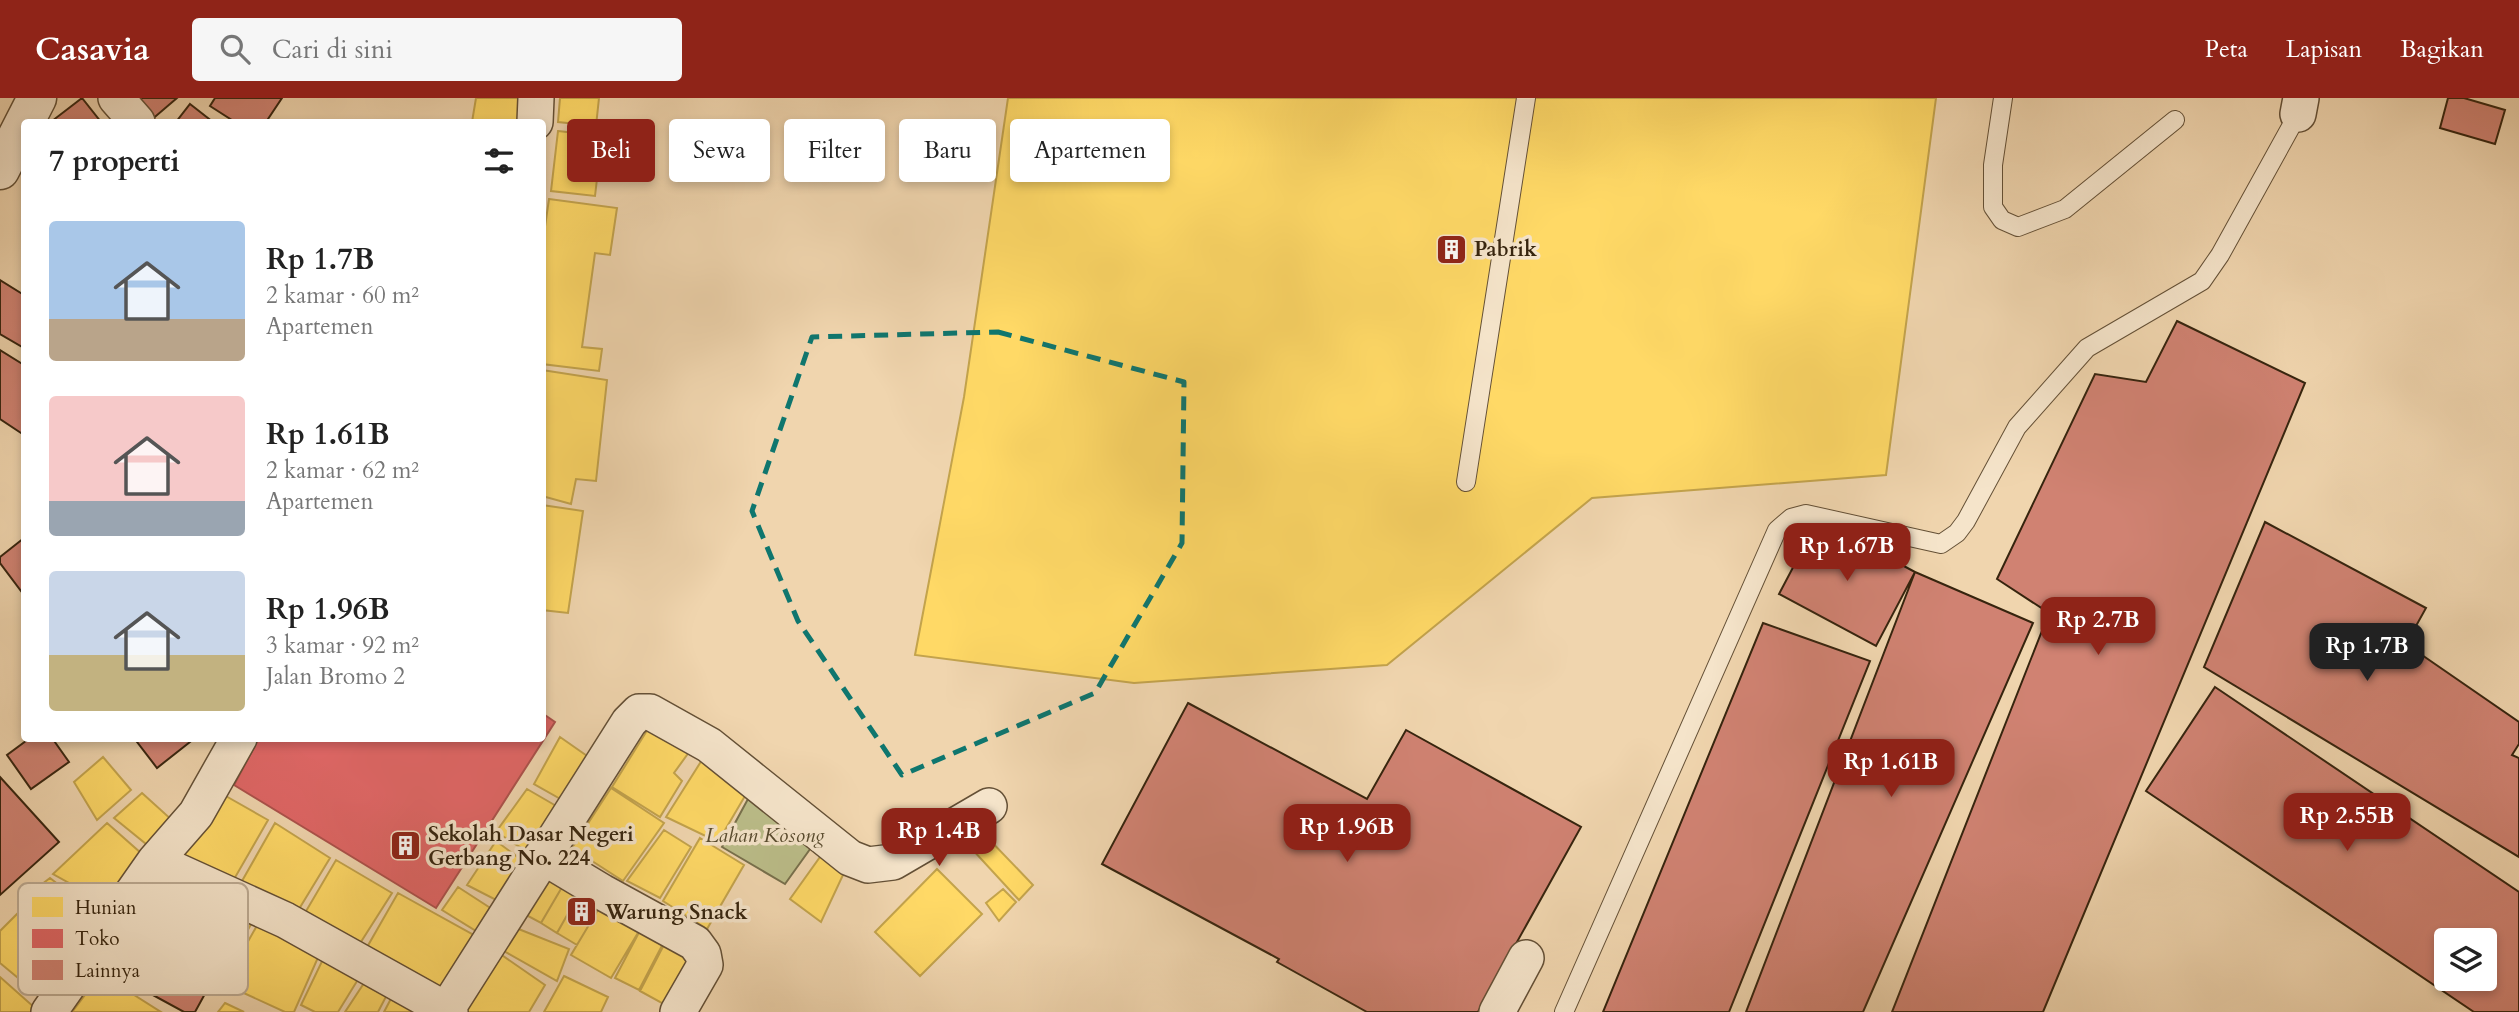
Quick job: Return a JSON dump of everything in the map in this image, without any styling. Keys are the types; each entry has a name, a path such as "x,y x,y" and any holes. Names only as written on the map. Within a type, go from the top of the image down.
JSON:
{"street":[{"path":"26,119 37,98"},
{"path":"116,98 134,119"},
{"path":"535,119 536,98"},
{"path":"0,170 21,129"},
{"path":"248,903 285,920 447,1011 542,856 629,722 639,712 650,712 709,745 850,858 868,865 893,862 989,806"},
{"path":"140,883 196,814 238,742"},
{"path":"542,856 695,943 704,954 705,965 678,1012"},
{"path":"155,861 203,883"},
{"path":"1497,1012 1526,958"},
{"path":"49,1012 61,995"}],"lane":[{"path":"1466,482 1526,98"},
{"path":"2003,98 1993,165 1993,207 2002,220 2018,227 2066,209 2175,120"},
{"path":"1564,1012 1777,530 1791,518 1806,514 1941,544 1957,533 2017,426 2087,348 2202,281 2220,255 2300,106"}],"highlighted area":[{"path":"998,332 1184,382 1182,543 1095,693 902,775 798,621 752,511 812,337"}],"green space":[{"name":"Lahan Kosong","path":"755,786 818,838 785,884 722,847"}],"building: Hunian":[{"path":"476,98 522,98 518,119 472,119"},
{"path":"560,98 599,98 597,119 567,119 567,123 558,122"},
{"name":"Pabrik","path":"1008,98 1936,98 1886,475 1592,498 1387,665 1134,683 915,655 964,397"},
{"path":"558,131 567,132 567,182 597,182 595,196 551,191"},
{"path":"549,199 617,208 610,255 595,253 582,347 602,349 599,371 546,364 546,220"},
{"path":"546,371 607,380 596,481 576,479 571,504 546,497"},
{"path":"546,506 583,511 568,613 546,610"},
{"path":"656,716 697,741 674,773 682,781 660,817 612,787"},
{"path":"560,737 590,758 564,801 534,784"},
{"path":"707,752 752,784 718,842 666,817"},
{"path":"103,757 131,790 97,820 74,782"},
{"path":"611,788 664,823 623,881 572,848"},
{"path":"527,789 558,807 531,854 496,832"},
{"path":"142,793 173,821 151,848 114,818"},
{"path":"224,795 268,820 233,881 179,852"},
{"path":"107,823 142,854 122,883 69,883 53,874"},
{"path":"275,823 330,858 296,914 248,892 248,883 241,883"},
{"path":"664,830 691,847 660,898 627,881"},
{"path":"984,834 1033,885 1019,900 971,848"},
{"path":"700,838 744,865 707,929 663,901"},
{"path":"496,841 523,861 498,901 467,885"},
{"path":"830,843 850,860 821,922 790,899"},
{"path":"336,860 392,893 359,945 302,918"},
{"path":"540,863 568,877 541,923 515,909"},
{"path":"937,869 982,914 920,976 875,932"},
{"path":"161,873 182,883 154,883"},
{"path":"568,877 583,887 557,933 541,923"},
{"path":"50,878 56,883 43,883"},
{"path":"458,887 495,911 481,934 442,910"},
{"name":"Warung Snack","path":"583,887 605,898 577,945 557,933"},
{"path":"1003,889 1016,902 999,921 986,903"},
{"path":"398,893 479,938 446,995 366,949"},
{"path":"605,898 645,921 611,978 571,955"},
{"path":"18,913 18,978 0,963 0,931"},
{"path":"248,916 254,919 248,930"},
{"path":"645,921 668,934 639,990 615,978"},
{"path":"259,922 320,953 294,1012 285,1012 248,995 248,941"},
{"path":"516,928 569,949 557,981 502,950"},
{"path":"669,935 699,951 669,1007 640,991"},
{"path":"493,949 545,985 529,1012 463,1012"},
{"path":"325,955 362,973 338,1012 315,1012 301,1005"},
{"path":"564,976 608,997 601,1012 544,1012"},
{"path":"0,977 35,1008 31,1012 0,1012"},
{"path":"368,977 390,989 378,1012 345,1012"},
{"path":"395,991 432,1012 384,1012"},
{"path":"85,995 134,995 161,1012 72,1012"},
{"path":"225,1003 244,1012 218,1012"}],"building: Toko":[{"name":"Sekolah Dasar Negeri Gerbang No. 224","path":"546,716 555,722 546,736"},
{"name":"Sekolah Dasar Negeri Gerbang No. 224","path":"257,742 542,742 436,908 234,785"}],"building: Lainnya":[{"path":"82,98 99,119 55,119"},
{"path":"124,98 177,98 152,119 146,119"},
{"path":"215,98 282,98 268,119 230,119 210,106"},
{"path":"2448,98 2464,98 2505,110 2495,144 2440,128"},
{"path":"190,104 209,119 178,119"},
{"path":"0,280 21,293 21,346 0,334"},
{"path":"2177,321 2305,383 2043,1012 1892,1012 2049,613 1997,579 2095,374 2146,382"},
{"path":"0,350 21,363 21,433 0,419"},
{"path":"1818,520 1915,572 1876,646 1779,594"},
{"path":"2265,522 2426,608 2406,644 2519,722 2519,744 2512,755 2519,758 2519,857 2204,667"},
{"path":"21,540 21,591 0,563 0,557"},
{"path":"1915,572 2033,623 1863,1012 1746,1012"},
{"path":"1763,623 1870,661 1729,1012 1603,1012"},
{"path":"2215,687 2519,892 2519,1012 2474,1012 2443,991 2497,991 2497,928 2434,928 2434,985 2146,791"},
{"path":"1188,703 1367,799 1406,730 1581,827 1478,1012 1367,1012 1277,962 1279,959 1102,864"},
{"path":"25,742 55,742 69,762 31,789 7,755"},
{"path":"137,742 190,742 157,768"},
{"path":"0,777 59,842 0,895"},
{"path":"153,995 204,995 195,1012 184,1012"}],"place":[{"name":"Pabrik","path":"1451,249"},
{"name":"Sekolah Dasar Negeri Gerbang No. 224","path":"405,846"},
{"name":"Warung Snack","path":"582,912"}]}
